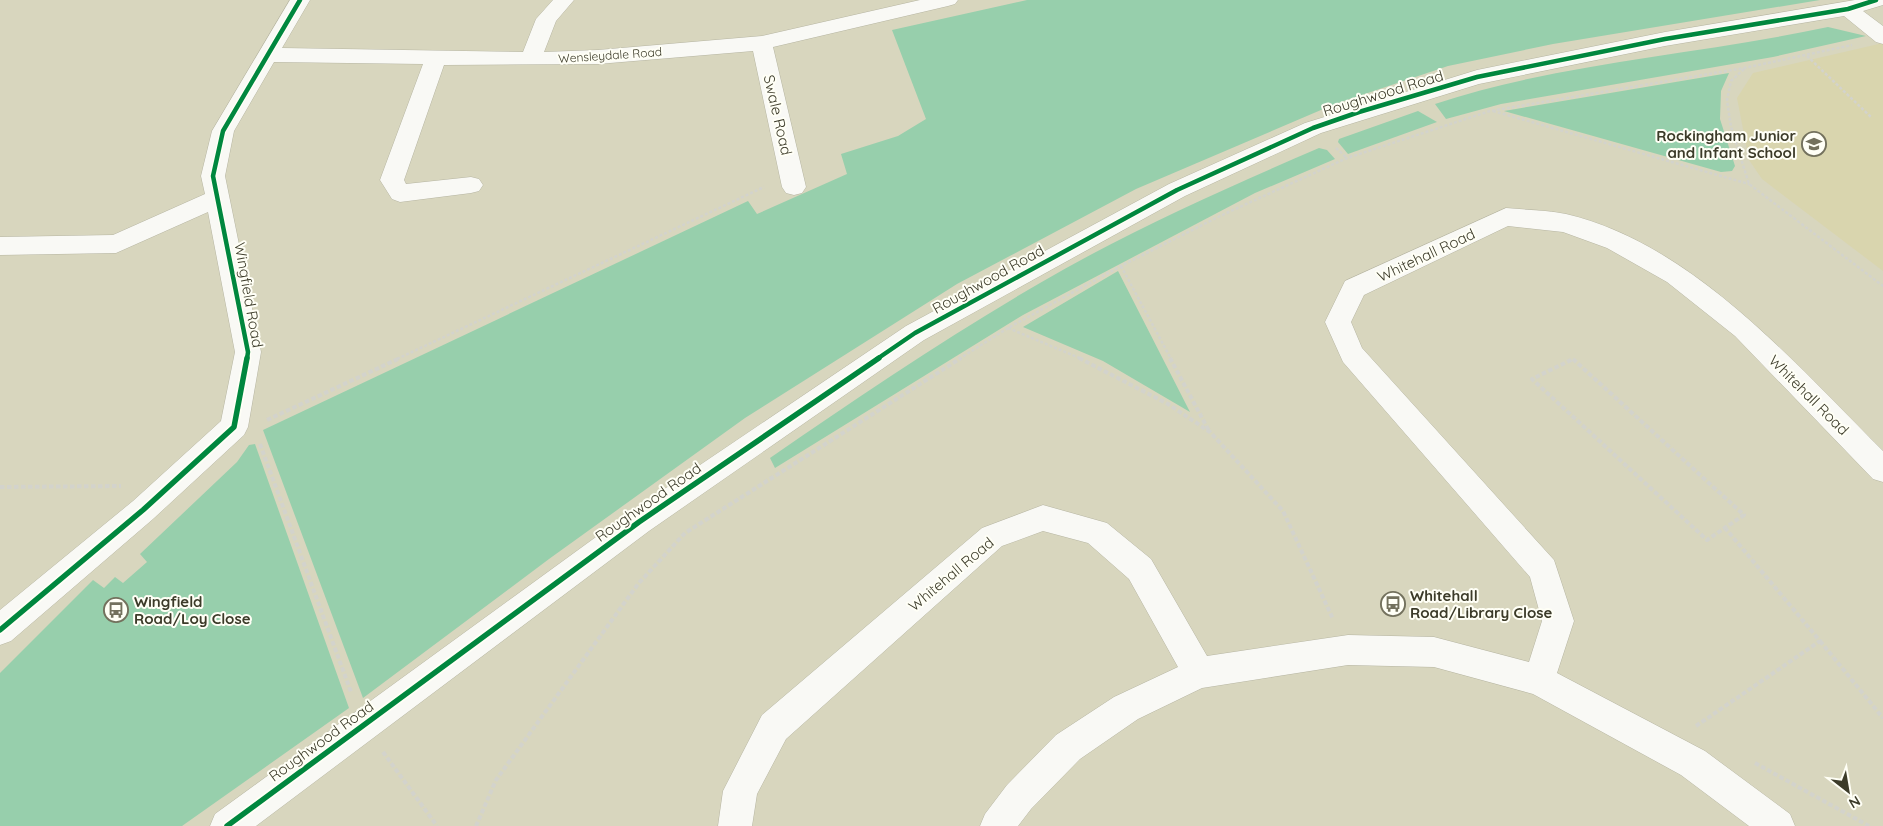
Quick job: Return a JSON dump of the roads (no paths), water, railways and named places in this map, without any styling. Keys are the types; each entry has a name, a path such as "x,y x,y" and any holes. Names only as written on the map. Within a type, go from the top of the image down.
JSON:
{"street":[{"name":"Wingfield Road","path":"0,630 169,486 244,427 248,352 213,176 223,131 300,0"},
{"path":"531,59 546,19 564,0"},
{"name":"Wensleydale Road","path":"268,55 531,59 598,57 762,43 948,0"},
{"name":"Roughwood Road","path":"227,826 640,522 915,333 1177,190 1313,128 1359,112 1477,77 1665,40 1848,9 1876,0"},
{"path":"1848,9 1883,37"},
{"name":"Swale Road","path":"762,43 794,187"},
{"path":"436,58 392,180 400,193 471,185"},
{"path":"0,246 116,244 218,198"},
{"name":"Whitehall Road","path":"1539,680 1558,621 1543,570 1352,354 1338,322 1354,288 1506,218 1565,223 1616,242 1676,275 1744,329 1883,470"},
{"name":"Whitehall Road","path":"735,826 740,791 774,727 992,537 1043,518 1097,532 1140,569 1199,673"},
{"path":"997,826 1019,797 1068,747 1126,708 1199,673 1348,650 1434,652 1539,680 1694,763 1778,826"}],"place":[{"name":"Rockingham Junior and Infant School","path":"1814,144"},
{"name":"Whitehall Road/Library Close","path":"1393,604"},
{"name":"Wingfield Road/Loy Close","path":"116,610"}]}
